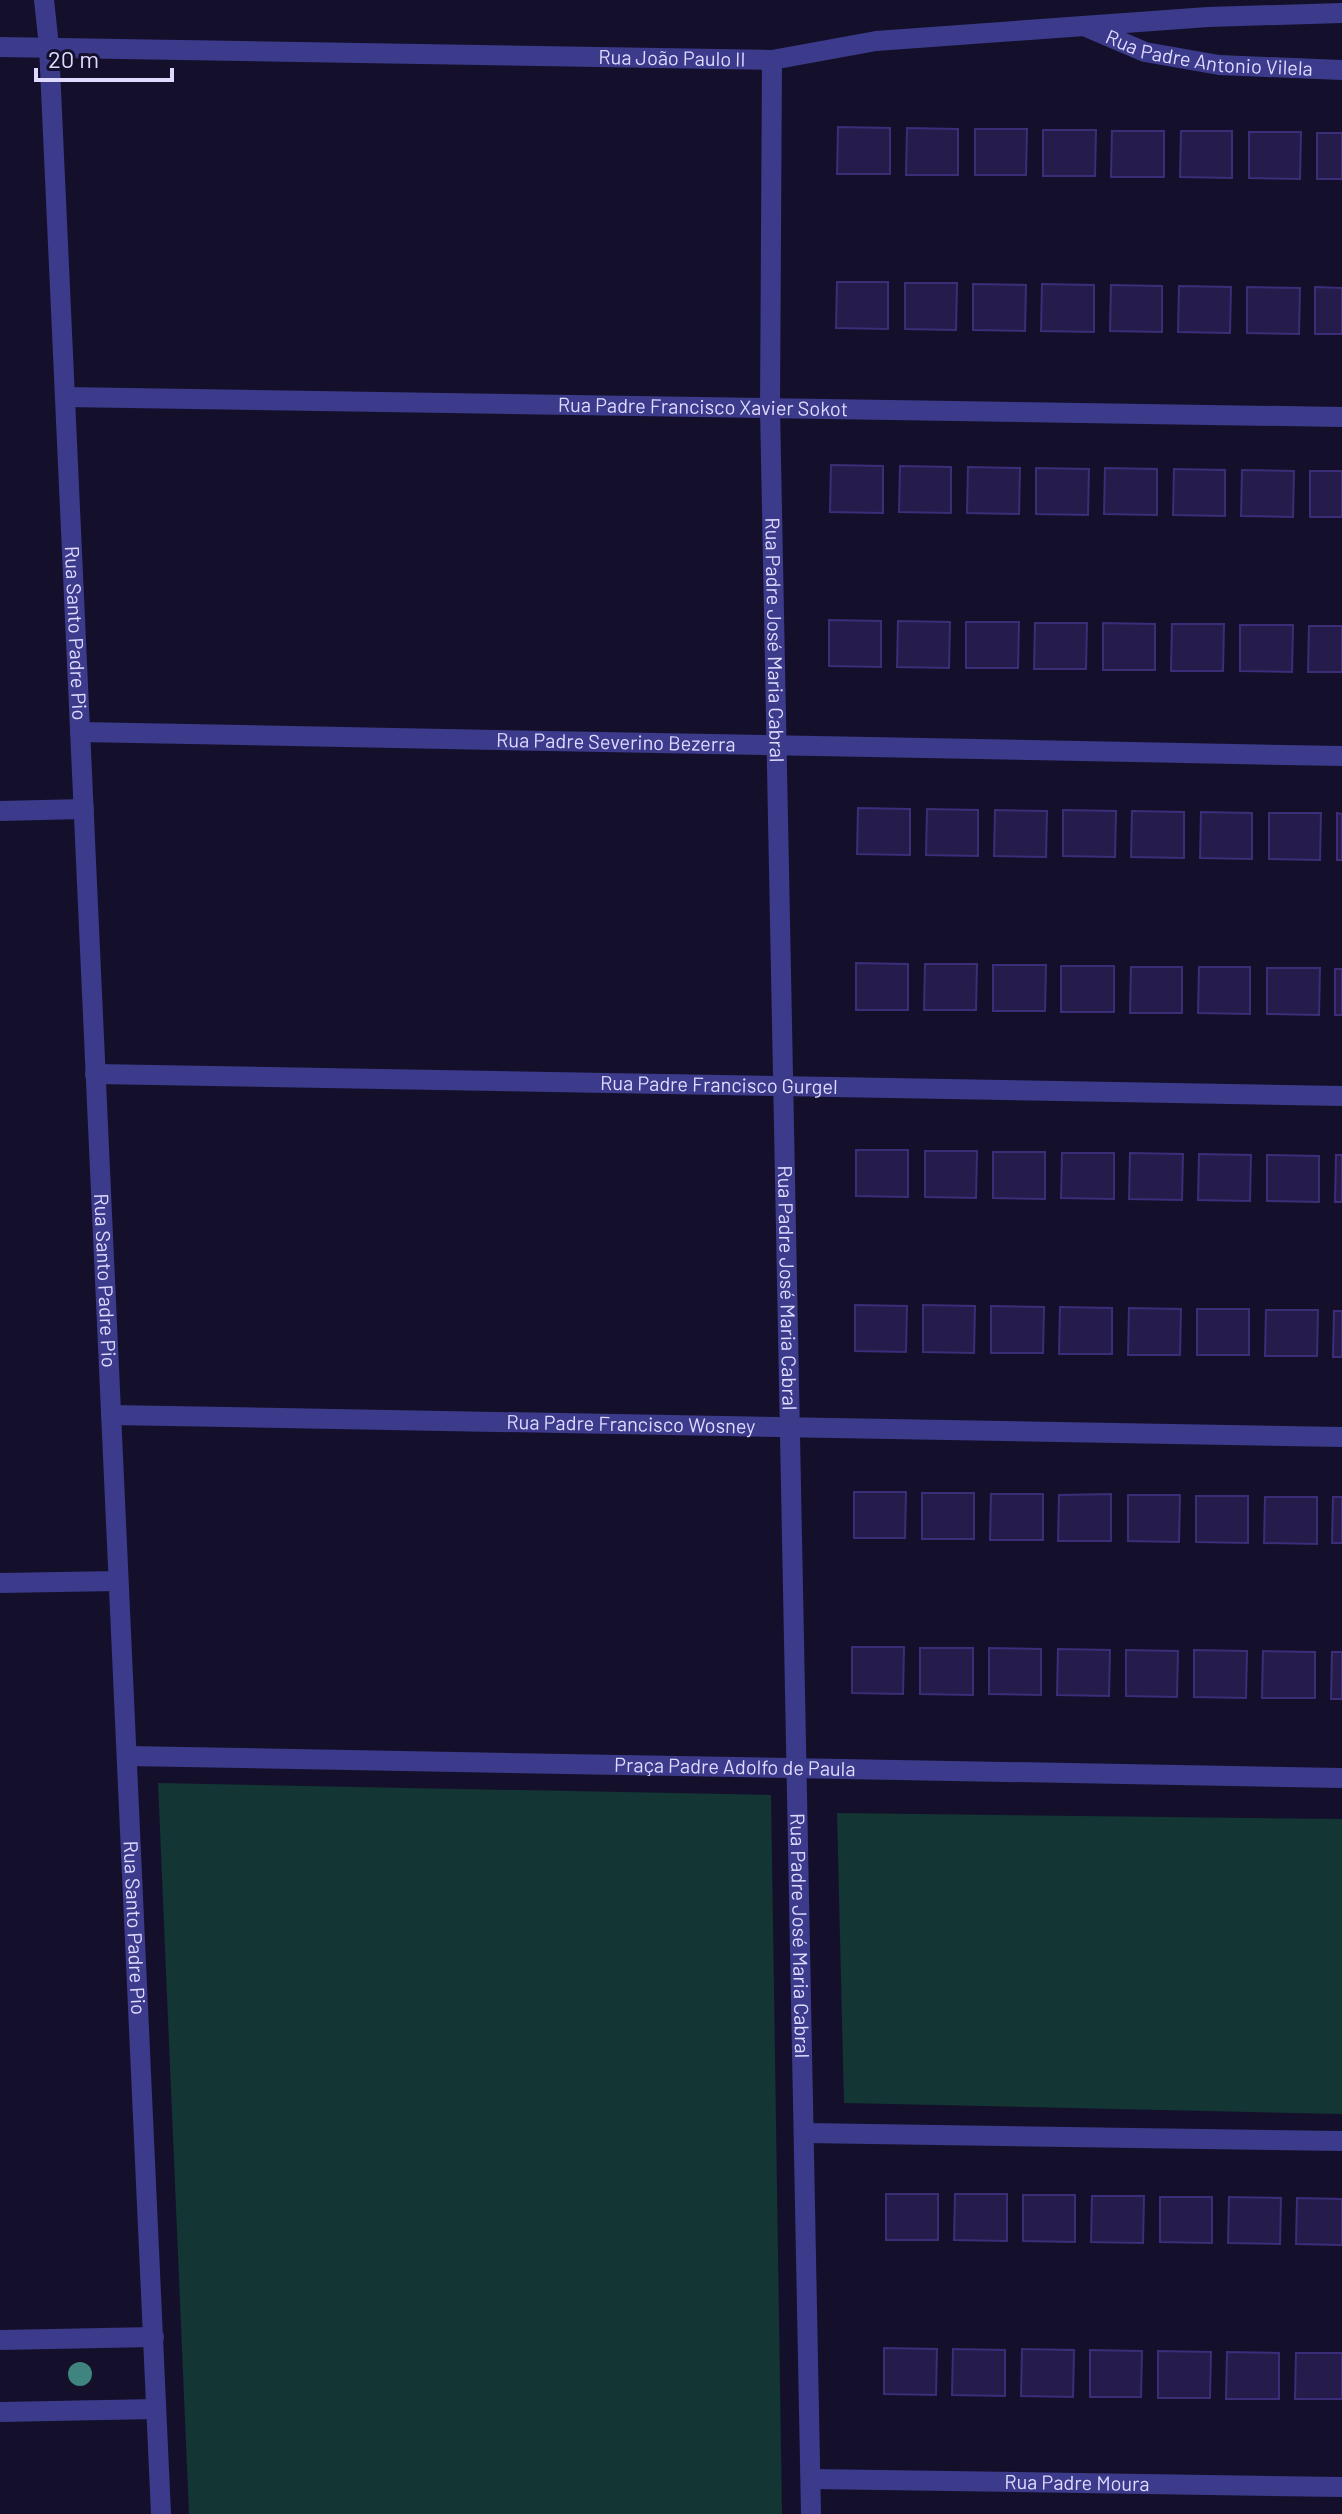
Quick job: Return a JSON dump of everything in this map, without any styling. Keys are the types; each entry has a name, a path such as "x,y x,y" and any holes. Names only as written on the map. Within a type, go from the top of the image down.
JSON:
{"street":[{"name":"Rua Santo Padre Pio","path":"44,0 49,46 161,2514"},
{"name":"Rua João Paulo II","path":"0,47 772,60 876,41 1249,8 1342,13"},
{"name":"Rua Padre Antonio Vilela","path":"1080,25 1145,52 1219,65 1342,70"},
{"name":"Rua Padre José Maria Cabral","path":"772,60 770,408 811,2514"},
{"name":"Rua Padre Francisco Xavier Sokot","path":"65,397 1342,417"},
{"name":"Rua Padre Severino Bezerra","path":"80,732 1342,756"},
{"path":"0,811 84,809"},
{"name":"Rua Padre Francisco Gurgel","path":"95,1074 1342,1096"},
{"name":"Rua Padre Francisco Wosney","path":"111,1415 1342,1437"},
{"path":"0,1583 118,1581"},
{"name":"Praça Padre Adolfo de Paula","path":"127,1756 1342,1778"},
{"path":"805,2133 1342,2141"},
{"path":"0,2340 154,2337"},
{"path":"0,2412 156,2409"},
{"name":"Rua Padre Moura","path":"811,2479 1342,2487"}],"green space":[{"path":"158,1783 771,1795 782,2514 189,2514"},
{"path":"837,1813 1342,1819 1342,2114 844,2103"}],"building":[{"path":"838,127 890,128 890,174 837,174"},
{"path":"907,128 958,129 958,175 906,175"},
{"path":"975,129 1027,129 1026,175 975,175"},
{"path":"1043,130 1096,130 1095,176 1043,176"},
{"path":"1112,131 1164,131 1164,177 1111,177"},
{"path":"1181,131 1232,131 1232,178 1180,177"},
{"path":"1249,132 1301,132 1300,179 1249,178"},
{"path":"1317,133 1342,133 1342,179 1317,179"},
{"path":"837,282 888,282 888,329 836,328"},
{"path":"905,283 957,283 956,330 905,329"},
{"path":"973,284 1026,285 1025,331 973,330"},
{"path":"1042,284 1094,285 1094,332 1041,331"},
{"path":"1111,285 1162,286 1162,332 1110,331"},
{"path":"1179,286 1231,287 1230,333 1178,332"},
{"path":"1247,287 1300,288 1299,334 1247,333"},
{"path":"1315,287 1342,288 1342,334 1315,334"},
{"path":"831,465 883,466 883,513 830,512"},
{"path":"900,466 951,467 951,513 899,512"},
{"path":"968,467 1020,468 1019,514 967,513"},
{"path":"1036,468 1089,469 1088,515 1036,514"},
{"path":"1105,468 1157,469 1157,515 1104,514"},
{"path":"1174,469 1225,470 1225,516 1173,515"},
{"path":"1242,470 1294,471 1293,517 1241,516"},
{"path":"1310,471 1342,471 1342,517 1310,517"},
{"path":"829,620 881,621 881,667 829,666"},
{"path":"898,621 950,622 949,668 897,667"},
{"path":"966,622 1019,622 1018,668 966,668"},
{"path":"1035,623 1087,623 1086,669 1034,669"},
{"path":"1103,623 1155,624 1155,670 1103,670"},
{"path":"1172,624 1224,624 1223,671 1171,671"},
{"path":"1240,625 1293,625 1292,672 1240,671"},
{"path":"1309,626 1342,626 1342,672 1308,672"},
{"path":"858,808 910,809 910,855 857,854"},
{"path":"927,809 978,810 978,856 926,855"},
{"path":"995,810 1047,811 1046,857 994,856"},
{"path":"1063,810 1116,811 1115,857 1063,856"},
{"path":"1132,811 1184,812 1184,858 1131,857"},
{"path":"1201,812 1252,813 1252,859 1200,858"},
{"path":"1269,813 1321,813 1320,860 1269,859"},
{"path":"1337,813 1342,814 1342,860 1337,860"},
{"path":"856,963 908,964 908,1010 856,1010"},
{"path":"925,964 977,964 976,1010 924,1010"},
{"path":"993,965 1046,965 1045,1011 993,1011"},
{"path":"1061,966 1114,966 1114,1012 1061,1012"},
{"path":"1131,967 1182,967 1182,1013 1130,1013"},
{"path":"1199,967 1250,967 1250,1014 1198,1013"},
{"path":"1267,968 1320,968 1319,1015 1267,1014"},
{"path":"1335,969 1342,969 1342,1015 1335,1015"},
{"path":"856,1150 908,1150 908,1197 856,1196"},
{"path":"925,1151 977,1151 976,1198 925,1197"},
{"path":"993,1152 1045,1152 1045,1199 993,1198"},
{"path":"1062,1153 1114,1153 1114,1199 1061,1198"},
{"path":"1130,1153 1183,1154 1182,1200 1129,1199"},
{"path":"1199,1154 1251,1155 1250,1201 1198,1200"},
{"path":"1267,1155 1319,1156 1319,1202 1267,1201"},
{"path":"1336,1155 1342,1155 1342,1202 1335,1202"},
{"path":"855,1305 907,1306 906,1352 855,1351"},
{"path":"923,1305 975,1306 974,1353 923,1352"},
{"path":"991,1306 1044,1307 1043,1353 991,1353"},
{"path":"1060,1307 1112,1308 1112,1354 1059,1354"},
{"path":"1129,1308 1181,1309 1180,1355 1128,1355"},
{"path":"1197,1309 1249,1309 1249,1355 1197,1355"},
{"path":"1266,1310 1318,1310 1317,1356 1265,1356"},
{"path":"1334,1311 1342,1311 1342,1357 1333,1357"},
{"path":"854,1492 906,1492 905,1538 854,1538"},
{"path":"922,1493 974,1493 974,1539 922,1539"},
{"path":"991,1494 1043,1494 1043,1540 990,1540"},
{"path":"1111,1494 1111,1541 1058,1541 1059,1495"},
{"path":"1128,1495 1180,1495 1179,1542 1128,1541"},
{"path":"1196,1496 1248,1496 1248,1543 1196,1542"},
{"path":"1265,1497 1317,1497 1317,1544 1264,1543"},
{"path":"1333,1497 1342,1497 1342,1543 1332,1543"},
{"path":"852,1647 904,1647 903,1694 852,1693"},
{"path":"920,1648 973,1648 973,1695 920,1694"},
{"path":"989,1648 1041,1649 1041,1695 989,1694"},
{"path":"1058,1649 1110,1650 1109,1696 1057,1695"},
{"path":"1126,1650 1178,1651 1177,1697 1126,1696"},
{"path":"1194,1650 1247,1651 1246,1698 1194,1697"},
{"path":"1263,1651 1315,1652 1315,1698 1262,1698"},
{"path":"1332,1652 1342,1652 1342,1699 1331,1699"},
{"path":"886,2194 938,2194 938,2240 886,2240"},
{"path":"955,2194 1007,2194 1007,2241 954,2240"},
{"path":"1023,2195 1075,2195 1075,2242 1023,2241"},
{"path":"1092,2196 1144,2196 1143,2243 1091,2242"},
{"path":"1160,2197 1212,2197 1212,2243 1160,2242"},
{"path":"1229,2197 1281,2198 1280,2244 1228,2243"},
{"path":"1297,2198 1342,2199 1342,2245 1296,2244"},
{"path":"884,2348 937,2349 936,2395 884,2394"},
{"path":"953,2349 1005,2350 1005,2396 952,2395"},
{"path":"1022,2349 1074,2350 1073,2397 1021,2396"},
{"path":"1090,2350 1142,2351 1141,2397 1090,2397"},
{"path":"1158,2351 1211,2352 1210,2398 1158,2398"},
{"path":"1227,2352 1279,2353 1279,2399 1226,2399"},
{"path":"1296,2353 1342,2353 1342,2399 1295,2399"}]}
